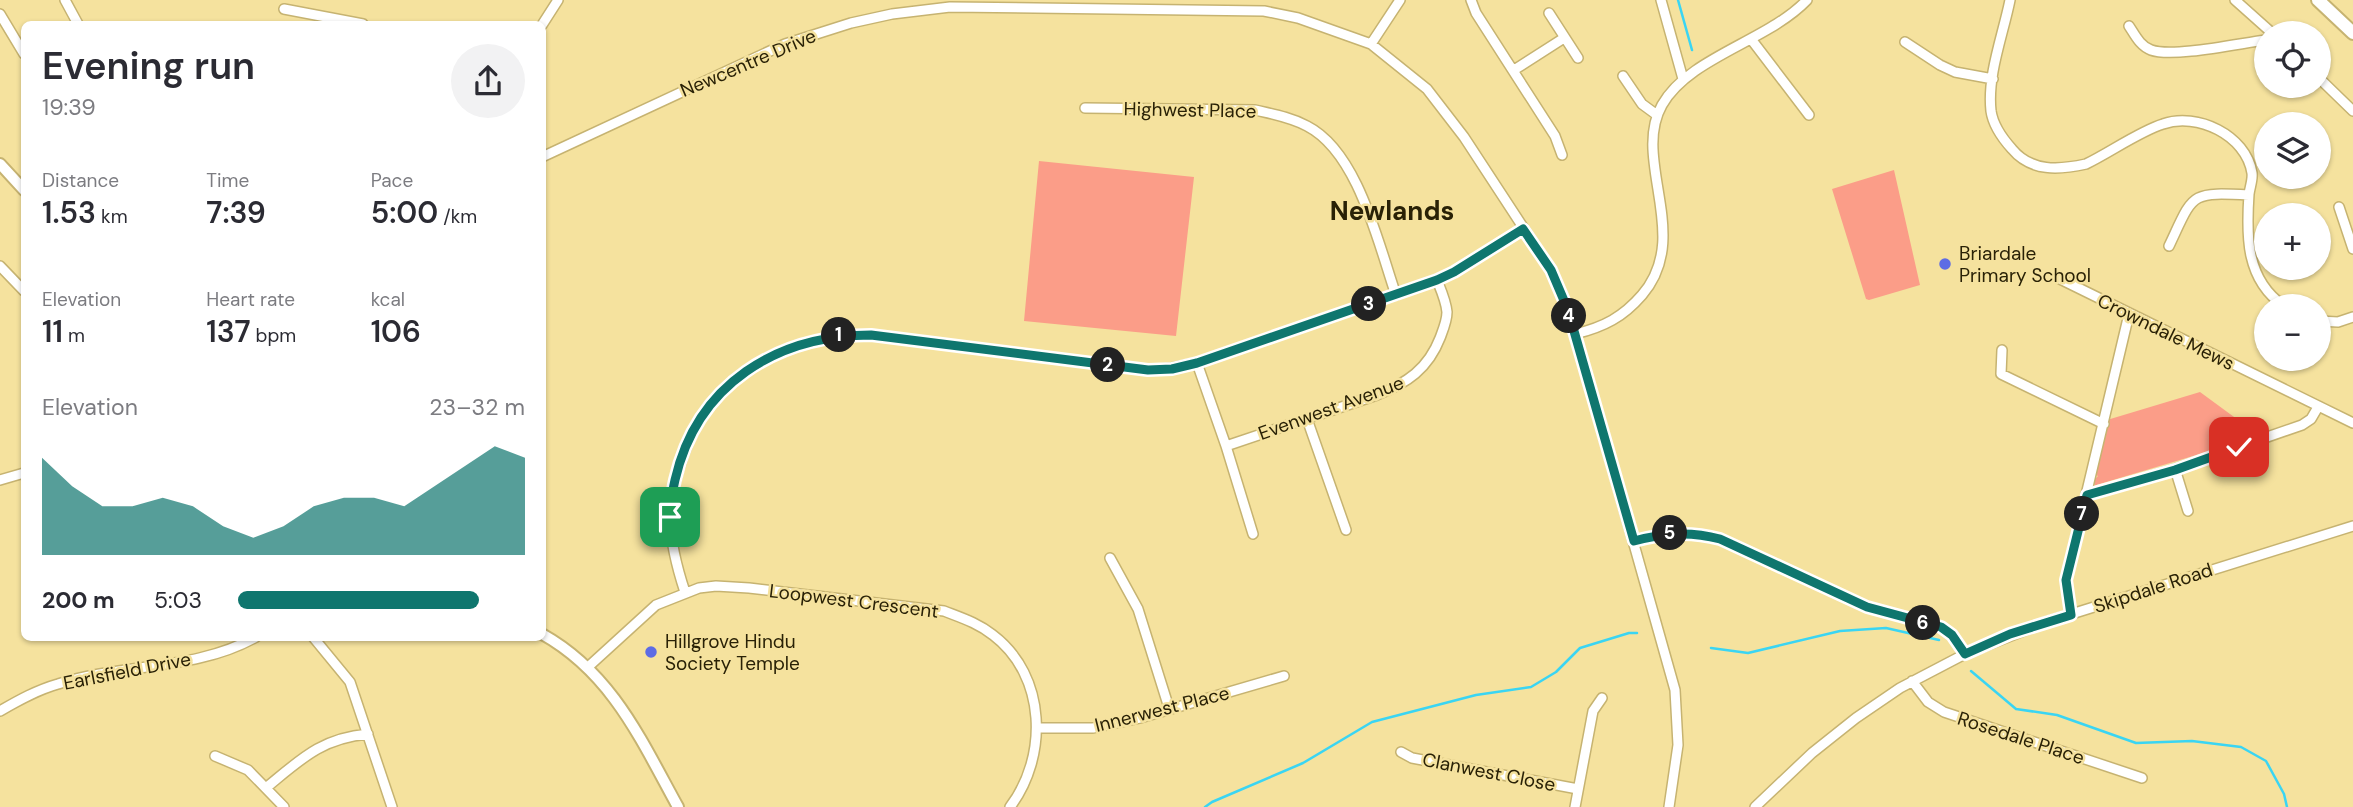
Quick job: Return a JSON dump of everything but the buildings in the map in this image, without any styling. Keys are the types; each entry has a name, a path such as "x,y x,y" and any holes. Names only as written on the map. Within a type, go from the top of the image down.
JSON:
{"main road":[{"path":"2318,0 2353,33"}],"street":[{"path":"65,0 76,21"},
{"path":"545,21 558,0"},
{"path":"1371,44 1400,0"},
{"path":"1471,0 1475,13 1555,136 1562,155"},
{"path":"1661,0 1683,79"},
{"path":"1575,334 1612,322 1628,311 1647,289 1660,264 1663,222 1652,142 1657,115 1671,92 1683,79 1787,18 1807,0"},
{"path":"2010,0 1993,79 1992,112 1994,122 2005,141 2019,158 2043,168 2056,169 2086,164 2163,124 2180,121 2204,123 2225,133 2244,152 2252,173 2249,195 2253,265 2264,289 2270,294"},
{"path":"2235,0 2259,21"},
{"name":"Newcentre Drive","path":"546,155 785,44 847,24 950,4 1264,11 1298,18 1371,44 1427,89 1464,137 1551,270 1575,334 1675,690 1678,745 1669,807"},
{"path":"284,9 347,21"},
{"path":"1549,13 1578,58"},
{"path":"0,14 21,49"},
{"path":"2129,26 2138,41 2150,50 2168,53 2254,42"},
{"path":"1514,70 1564,38"},
{"path":"1751,39 1809,115"},
{"path":"1905,42 1948,69 1993,79"},
{"path":"1623,76 1642,104 1657,115"},
{"path":"2331,90 2353,111"},
{"name":"Highwest Place","path":"1085,108 1255,110 1282,116 1308,127 1343,159 1357,185 1396,295"},
{"path":"0,163 21,187"},
{"path":"2169,246 2189,204 2202,195 2249,195"},
{"path":"2339,207 2353,249"},
{"path":"684,592 674,554 670,517 675,479 688,442 705,411 724,389 752,366 779,351 840,335 871,335 1148,370 1172,369 1197,363 1437,280 1523,229"},
{"path":"0,265 21,288"},
{"name":"Crowndale Mews","path":"2056,277 2353,423"},
{"name":"Evenwest Avenue","path":"1226,446 1399,386 1416,375 1433,354 1446,323 1447,310 1437,280"},
{"path":"2071,615 2066,580 2129,314"},
{"path":"2331,322 2353,317"},
{"path":"2001,350 2001,373 2104,424"},
{"path":"1197,363 1253,534"},
{"path":"2087,495 2175,470 2302,425 2311,419 2318,407"},
{"path":"1307,419 1346,530"},
{"path":"2175,470 2188,511"},
{"path":"0,480 21,474"},
{"name":"Skipdale Road","path":"1755,807 1832,736 1912,681 1965,654 2010,634 2353,526"},
{"path":"1634,541 1672,533 1720,539 1867,607 1941,627 1952,635 1965,654"},
{"path":"1110,558 1138,609 1169,708"},
{"name":"Loopwest Crescent","path":"588,667 643,615 666,600 684,592 716,586 944,611 975,622 996,637 1023,672 1033,697 1038,728 1036,750 1029,774 1010,807"},
{"path":"546,636 571,652 588,667 622,707 678,807"},
{"name":"Earlsfield Drive","path":"0,712 25,696 59,683 200,658 247,641"},
{"path":"316,641 350,682 392,807"},
{"name":"Innerwest Place","path":"1038,728 1093,728 1140,718 1284,676"},
{"name":"Rosedale Place","path":"1912,681 1928,702 1944,712 2142,778"},
{"path":"1575,807 1593,711 1602,698"},
{"path":"267,787 323,744 348,736 368,734"},
{"name":"Clanwest Close","path":"1401,752 1412,758 1578,789"},
{"path":"215,757 248,769 284,807"}],"shaded area":[{"path":"1039,161 1194,177 1176,336 1024,321"},
{"path":"1894,170 1920,285 1869,300 1866,299 1832,189"},
{"path":"2200,392 2260,436 2093,486 2093,481 2098,476 2092,473 2107,420"}],"waterway":[{"path":"1678,0 1692,50"},
{"path":"1711,648 1748,653 1840,631 1886,628 1939,640"},
{"path":"1205,807 1303,763 1372,722 1476,695 1531,687 1556,672 1580,648 1637,633"},
{"path":"1971,671 2016,709 2057,715 2136,743 2192,741 2241,747 2266,761 2284,794 2287,807"}],"place":[{"name":"Briardale Primary School","path":"1945,264"},
{"name":"Hillgrove Hindu Society Temple","path":"651,652"}],"district":[{"name":"Newlands","path":"1392,211"}],"route":[{"path":"670,517 675,479 688,442 705,411 724,389 752,366 779,351 840,335 871,335 1148,370 1172,369 1197,363 1437,280 1523,229 1551,270 1568,310 1634,541 1672,533 1720,539 1867,607 1941,627 1952,635 1965,654 2010,634 2071,615 2066,580 2087,495 2175,470 2239,447"}]}
